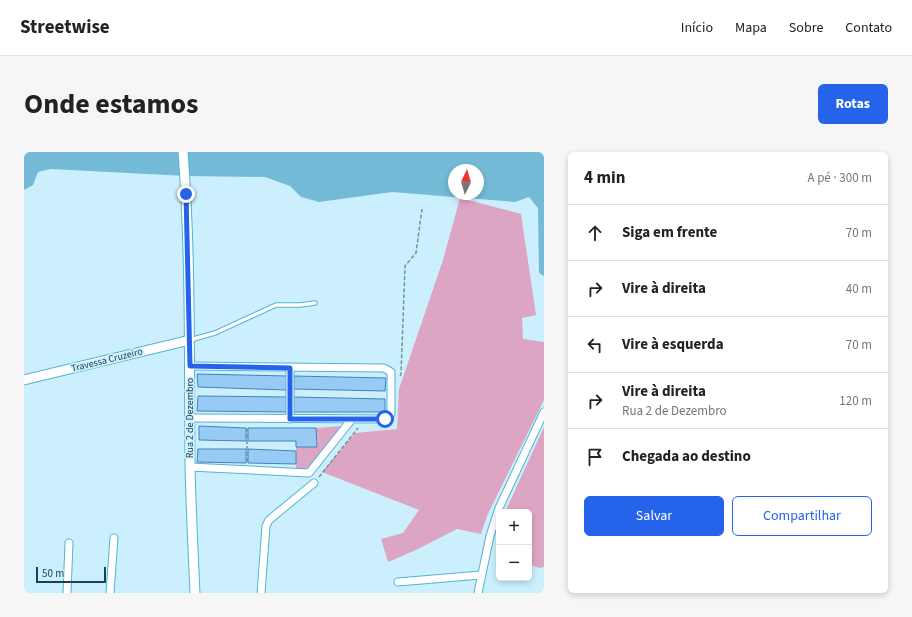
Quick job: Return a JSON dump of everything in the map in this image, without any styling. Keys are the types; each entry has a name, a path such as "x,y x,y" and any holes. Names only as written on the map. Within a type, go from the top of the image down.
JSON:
{"street":[{"name":"Rua 2 de Dezembro","path":"183,152 186,194 190,340 190,467 195,593"},
{"name":"Travessa Cruzeiro","path":"24,380 190,340"},
{"path":"190,366 384,368 391,372 391,414 389,418 190,418"},
{"path":"290,368 290,419"},
{"path":"478,593 490,536 499,508 544,412"},
{"path":"190,467 309,473 352,419"},
{"path":"261,593 266,526 269,520 314,483"},
{"path":"110,593 114,538"},
{"path":"67,593 69,543"},
{"path":"398,582 482,575"}],"lane":[{"path":"190,340 215,333 248,316 276,305 300,305 315,303"}],"path":[{"path":"391,387 402,374 405,266 416,253 422,209"},
{"path":"247,418 247,470"},
{"path":"314,483 358,428"}],"shaded area":[{"path":"459,200 468,200 521,214 536,315 522,318 523,339 544,342 544,400 487,516 481,534 457,529 416,550 388,562 381,539 403,533 419,510 322,472 355,433 397,429 399,389 443,260"},
{"path":"342,426 308,468 296,470 296,447 317,446 316,428"},
{"path":"544,427 544,567 539,568 532,565 532,509 506,509"}],"water":[{"path":"24,152 544,152 544,276 539,273 538,208 529,197 515,202 484,199 484,164 448,164 448,197 392,192 319,202 301,197 290,186 265,177 186,176 51,169 38,172 33,185 24,190"}],"building":[{"path":"197,374 287,376 287,390 198,387"},
{"path":"294,376 386,378 385,391 293,389"},
{"path":"198,396 288,397 288,412 197,411"},
{"path":"293,397 385,399 385,412 292,412"},
{"path":"199,426 246,428 246,441 199,440"},
{"path":"248,428 316,428 317,447 296,447 296,441 248,441"},
{"path":"198,449 246,449 246,463 197,462"},
{"path":"248,449 296,451 296,464 248,463"}],"route":[{"path":"186,194 190,366 290,368 290,419 385,419"}]}
